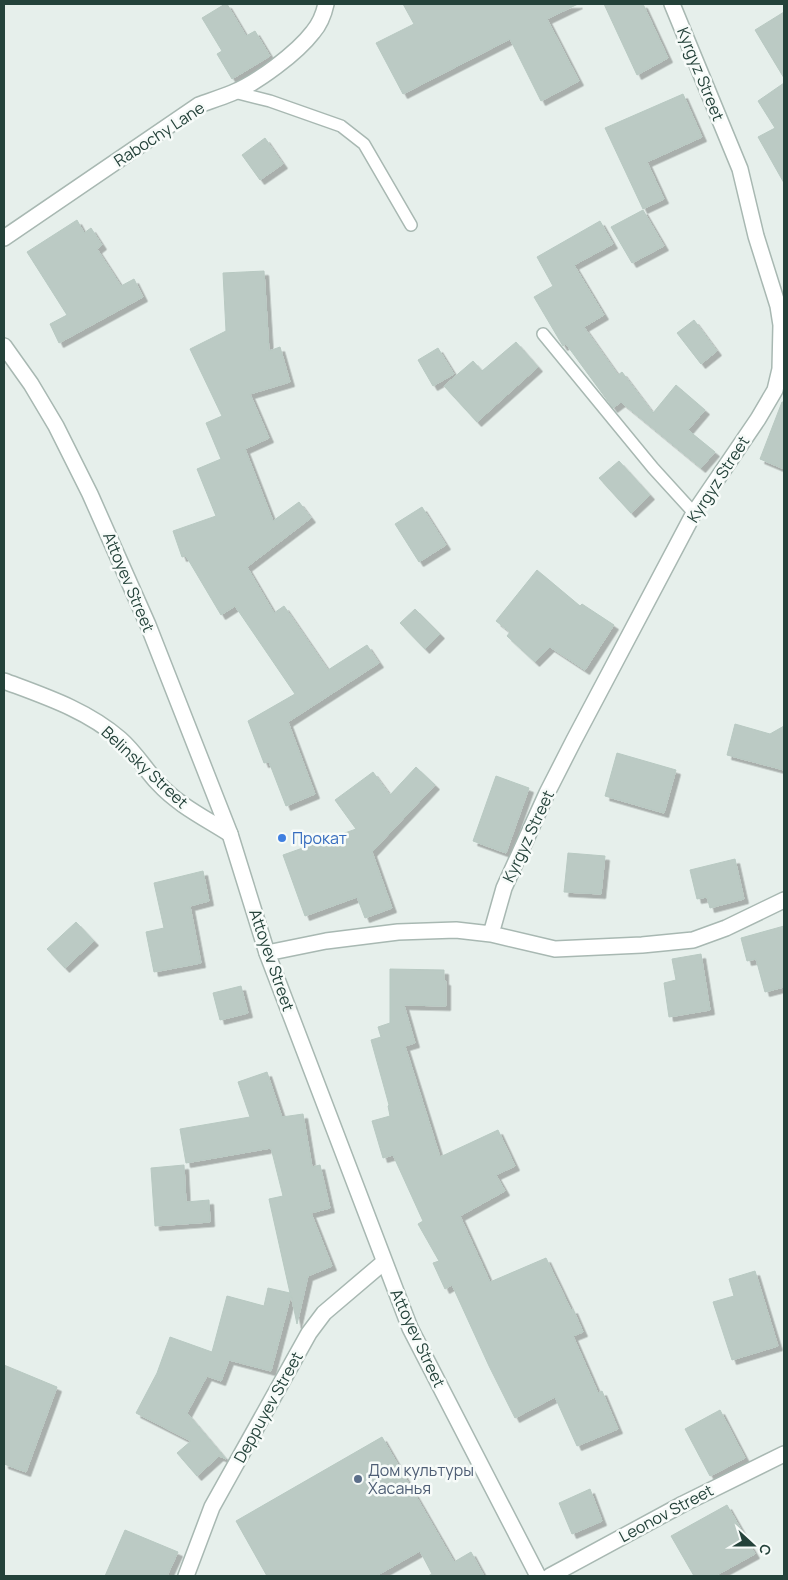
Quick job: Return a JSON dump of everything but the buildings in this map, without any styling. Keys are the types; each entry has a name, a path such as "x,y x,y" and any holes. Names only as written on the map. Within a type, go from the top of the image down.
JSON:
{"street":[{"name":"Rabochy Lane","path":"4,238 199,104 234,92 291,54 314,32 326,4"},
{"name":"Kyrgyz Street","path":"491,934 504,888 547,793 694,513 775,390 780,369 781,326 778,306 756,236 740,169 672,4"},
{"name":"Attoyev Street","path":"4,346 31,384 56,426 90,494 148,625 230,834 267,953 410,1328 538,1576"},
{"name":"Belinsky Street","path":"4,682 52,699 78,711 104,728 120,739 158,783 176,800 230,834"},
{"path":"267,953 326,941 398,932 456,930 491,934 556,949 642,945 693,940 726,928 784,900"},
{"name":"Deppuyev Street","path":"186,1576 212,1507 309,1333 324,1313 384,1262"},
{"name":"Leonov Street","path":"550,1576 700,1495 784,1454"}],"lane":[{"path":"234,92 270,101 341,126 364,144 411,225"},
{"path":"544,334 613,421 694,513"}],"place":[{"name":"Прокат","path":"282,838"},
{"name":"Дом культуры Хасанья","path":"358,1479"}]}
